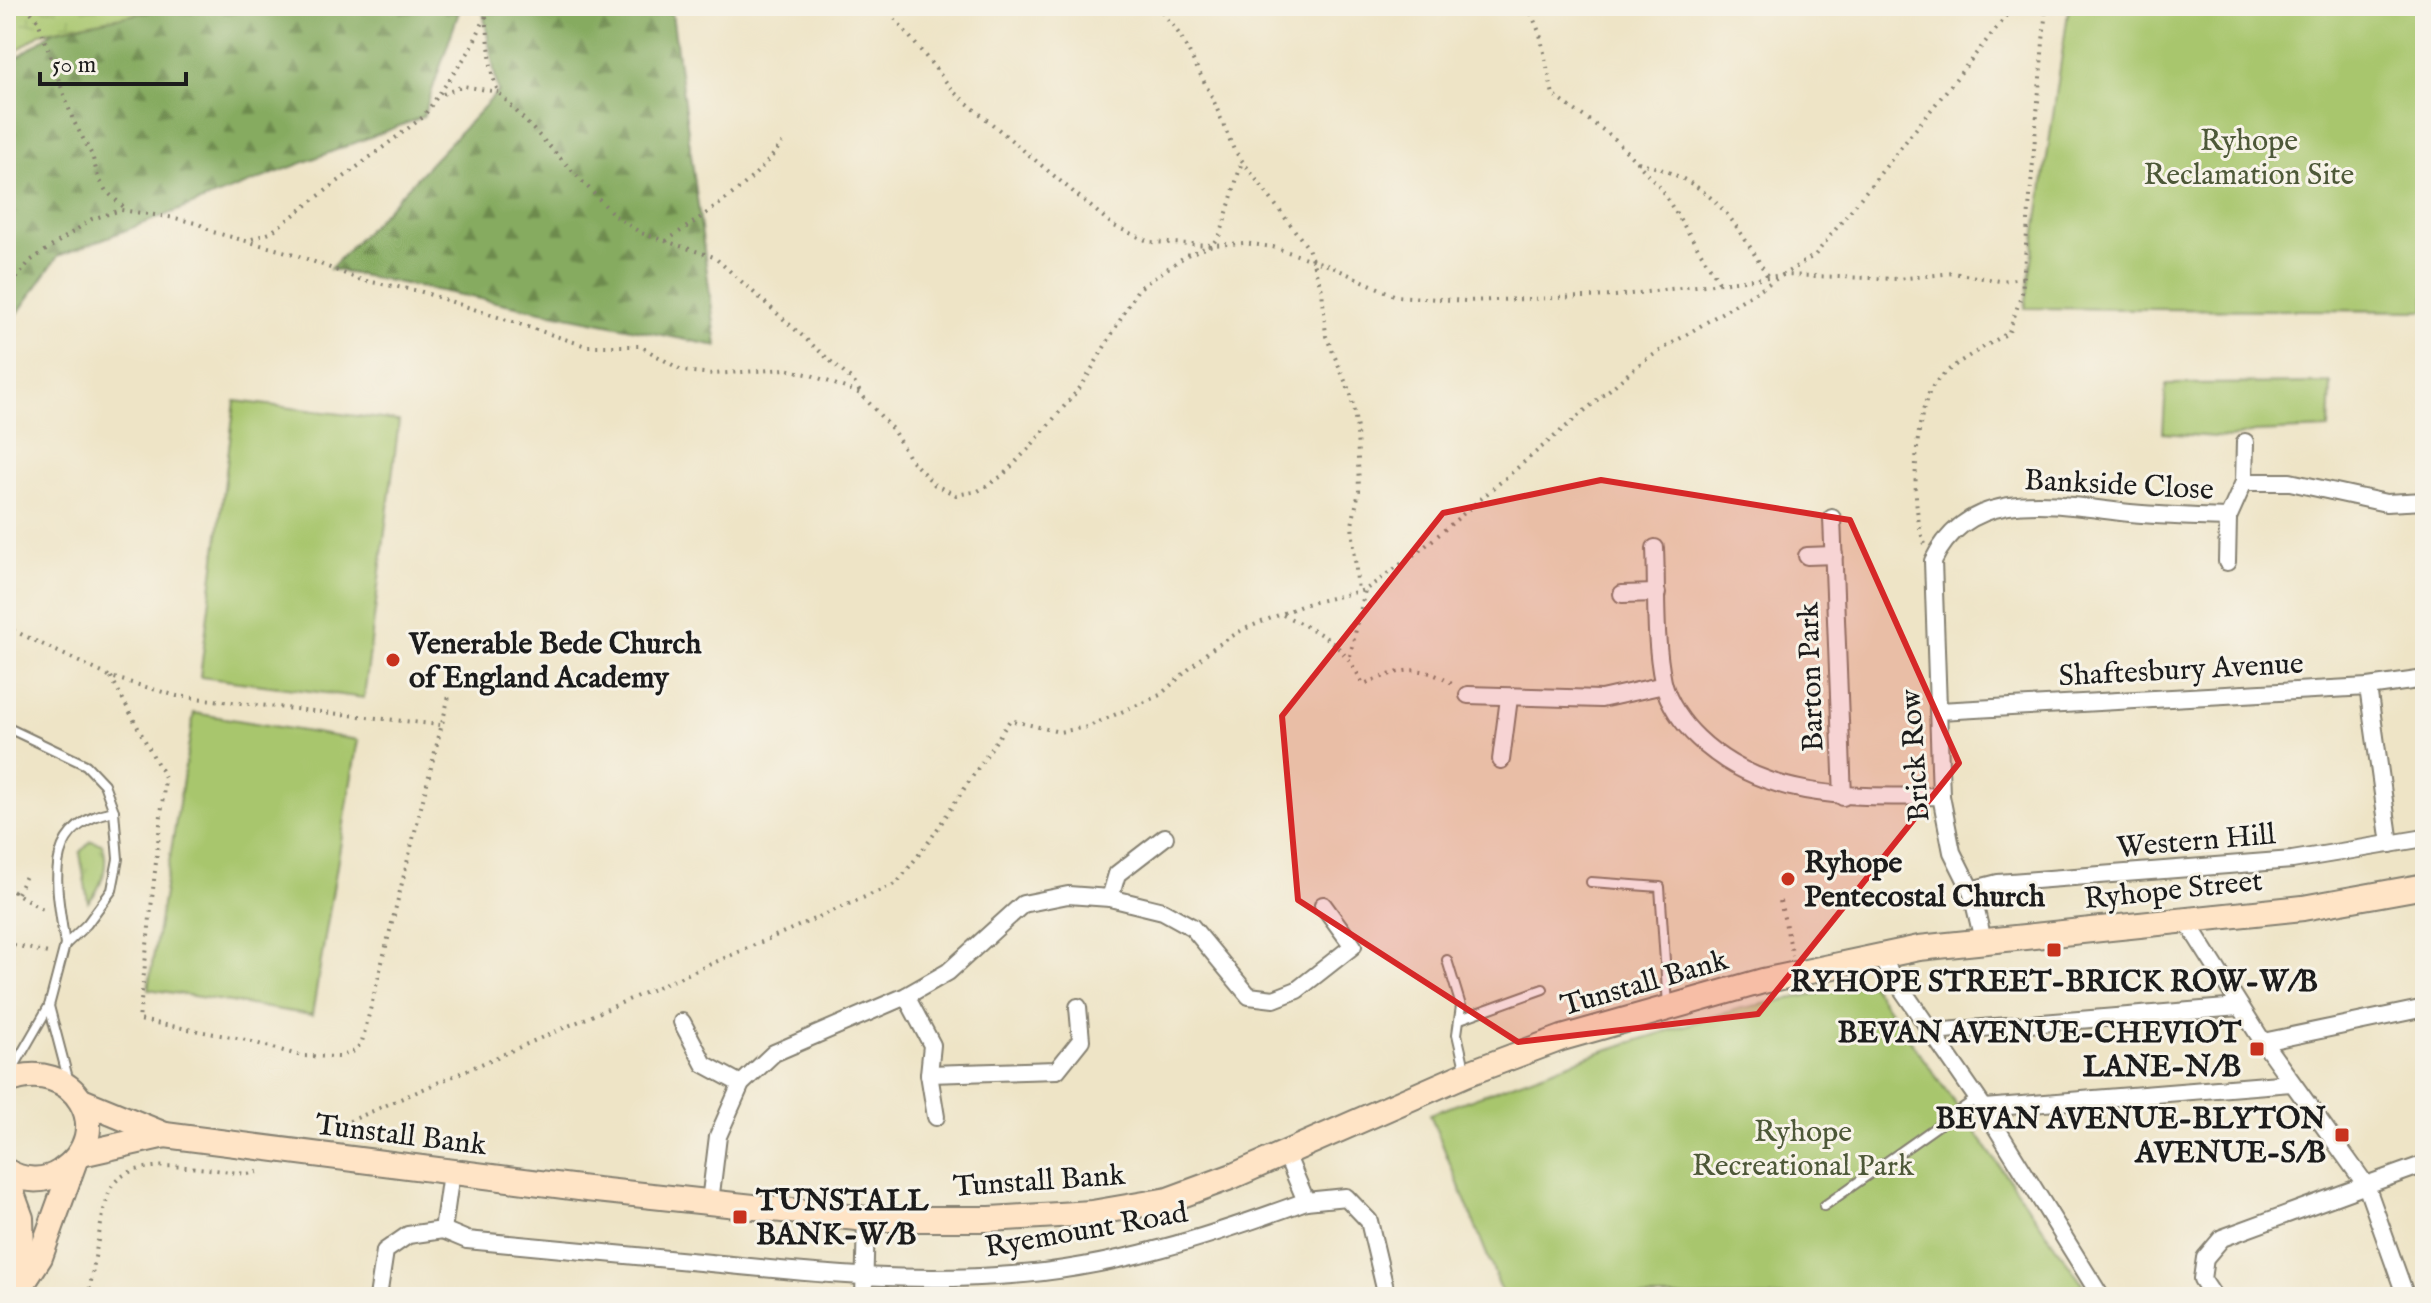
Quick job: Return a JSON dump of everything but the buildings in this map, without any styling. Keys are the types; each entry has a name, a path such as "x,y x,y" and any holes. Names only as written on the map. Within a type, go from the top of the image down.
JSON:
{"main road":[{"name":"Ryhope Street","path":"1879,956 1983,940 2303,908 2425,886"},
{"name":"Tunstall Bank","path":"6,1081 23,1075 50,1075 76,1093 165,1135 451,1173 866,1219 990,1219 1092,1213 1168,1200 1286,1154 1466,1074 1562,1038 1668,1007 1879,956"},
{"path":"22,1290 40,1257 87,1138 87,1116 76,1093"},
{"name":"Tunstall Bank","path":"6,1174 28,1180 52,1177 77,1159 165,1135"},
{"path":"6,1174 21,1218 22,1290"}],"street":[{"name":"Bankside Close","path":"2227,562 2228,518 2244,482 2245,442"},
{"name":"Bankside Close","path":"2244,482 2290,482 2386,503 2425,501"},
{"name":"Bankside Close","path":"1933,561 1943,541 1962,525 1995,509 2029,502 2228,518"},
{"name":"Barton Park","path":"1832,518 1843,797"},
{"name":"Barton Park","path":"1655,548 1664,685 1688,729 1712,752 1750,776 1799,790 1843,797 1941,796"},
{"path":"1807,556 1834,555"},
{"name":"Brick Row","path":"1933,561 1941,796 1952,852 1971,890 1983,940"},
{"path":"1622,594 1657,593"},
{"name":"Shaftesbury Avenue","path":"1939,711 2368,687 2425,679"},
{"path":"1468,695 1601,699 1664,685"},
{"path":"2368,687 2390,844"},
{"path":"1501,760 1509,698"},
{"path":"1110,898 1117,874 1165,837"},
{"name":"Western Hill","path":"1971,890 1998,883 2292,860 2425,838"},
{"path":"710,1202 718,1136 741,1084 774,1053 906,996 948,972 1023,904 1068,895 1110,898 1163,911 1192,927 1249,996 1274,999 1297,990 1353,946 1323,905"},
{"path":"2187,922 2239,1007 2366,1185 2406,1297"},
{"path":"1879,956 1980,1103 2101,1297"},
{"path":"906,996 932,1045 929,1074 936,1117"},
{"path":"929,1074 1057,1070 1081,1040 1078,1007"},
{"path":"1932,1032 2239,1007"},
{"path":"2263,1042 2425,1008"},
{"path":"682,1022 704,1064 741,1084"},
{"path":"1980,1103 2291,1083"},
{"path":"1286,1154 1306,1201"},
{"path":"2214,1297 2202,1279 2205,1258 2222,1238 2425,1164"},
{"path":"378,1297 385,1251 408,1235 443,1230 451,1173"},
{"name":"Ryemount Road","path":"443,1230 467,1240 865,1278 1015,1275 1108,1260 1221,1232 1306,1201 1346,1197 1369,1221 1387,1297"},
{"path":"864,1297 866,1219"}],"lane":[{"path":"6,727 86,765 104,784 114,811 118,859 112,890 65,945"},
{"path":"6,1081 49,1006 65,945 57,860 73,828 90,816 114,811"},
{"path":"1591,882 1660,887 1668,1007"},
{"path":"1447,960 1461,1006 1457,1034 1466,1074"},
{"path":"1460,1019 1543,989"},
{"path":"49,1006 76,1093"},
{"path":"1824,1206 1980,1103"}],"path":[{"path":"26,6 38,21 73,120 92,155 98,177 106,191 128,211"},
{"path":"486,6 492,74 498,92 615,216 641,233 714,257 854,382 893,430 909,458 935,485 956,495 978,491 1002,476 1083,384 1138,289 1187,255 1212,245 1221,233 1242,161"},
{"path":"885,6 955,93 1114,226 1150,242 1244,243 1273,247 1396,296 1466,301 1615,296 1784,275 1898,279 1953,273 2000,281 2023,278"},
{"path":"1158,6 1180,35 1242,161 1287,216 1312,260 1322,290 1326,336 1351,395 1357,429 1359,491 1352,525 1358,592"},
{"path":"1528,6 1540,34 1553,95 1613,137 1659,186 1720,283"},
{"path":"318,1134 897,883 930,840 1010,720 1059,732 1087,727 1160,695 1210,650 1242,630 1328,597 1365,590 1423,548 1642,362 1815,255 2014,6"},
{"path":"1933,561 1917,528 1918,426 1933,385 1965,359 2009,332 2023,278 2046,6"},
{"path":"6,291 30,261 92,219 128,211 175,218 235,239 270,233 423,117 470,50 486,16"},
{"path":"441,94 463,86 498,92"},
{"path":"666,241 734,193 768,164 782,143"},
{"path":"1637,162 1676,172 1707,192 1748,241 1768,277"},
{"path":"249,239 361,280 419,291 586,346 640,346 683,371 713,374 786,369 861,394"},
{"path":"1350,656 1365,590"},
{"path":"1283,615 1317,631 1350,656 1363,684 1409,668 1437,674 1468,695"},
{"path":"6,627 111,677 177,696 440,725"},
{"path":"111,677 165,778 139,1020 242,1039 301,1056 339,1057 355,1051 362,1042 449,696"},
{"path":"17,893 26,876"},
{"path":"6,887 50,914"},
{"path":"1780,901 1797,974"},
{"path":"50,940 50,953"},
{"path":"6,943 62,956"},
{"path":"88,1297 111,1187 126,1173 145,1167 247,1174 275,1168"}],"highlighted area":[{"path":"1601,480 1850,520 1959,763 1758,1014 1518,1042 1298,900 1282,716 1443,513"}],"green space":[{"path":"6,6 177,6 41,33 6,59"},
{"path":"170,6 461,6 423,117 58,256 6,330 6,66 55,30"},
{"path":"482,6 671,6 717,346 330,269 498,92"},
{"name":"Ryhope Reclamation Site","path":"2069,6 2425,6 2425,311 2025,308"},
{"path":"2331,383 2329,429 2254,432 2230,438 2163,433 2166,384"},
{"path":"235,401 399,421 364,698 200,677"},
{"path":"194,713 358,740 312,1015 148,989"},
{"path":"91,841 102,844 105,867 101,883 88,902 80,853"},
{"name":"Ryhope Recreational Park","path":"1870,983 2089,1293 2084,1297 1504,1297 1430,1114 1603,1051 1738,1009"}],"place":[{"name":"Venerable Bede Church of England Academy","path":"393,660"},
{"name":"Ryhope Pentecostal Church","path":"1788,879"},
{"name":"RYHOPE STREET-BRICK ROW-W/B","path":"2054,950"},
{"name":"BEVAN AVENUE-CHEVIOT LANE-N/B","path":"2257,1049"},
{"name":"BEVAN AVENUE-BLYTON AVENUE-S/B","path":"2342,1135"},
{"name":"TUNSTALL BANK-W/B","path":"740,1217"}]}
